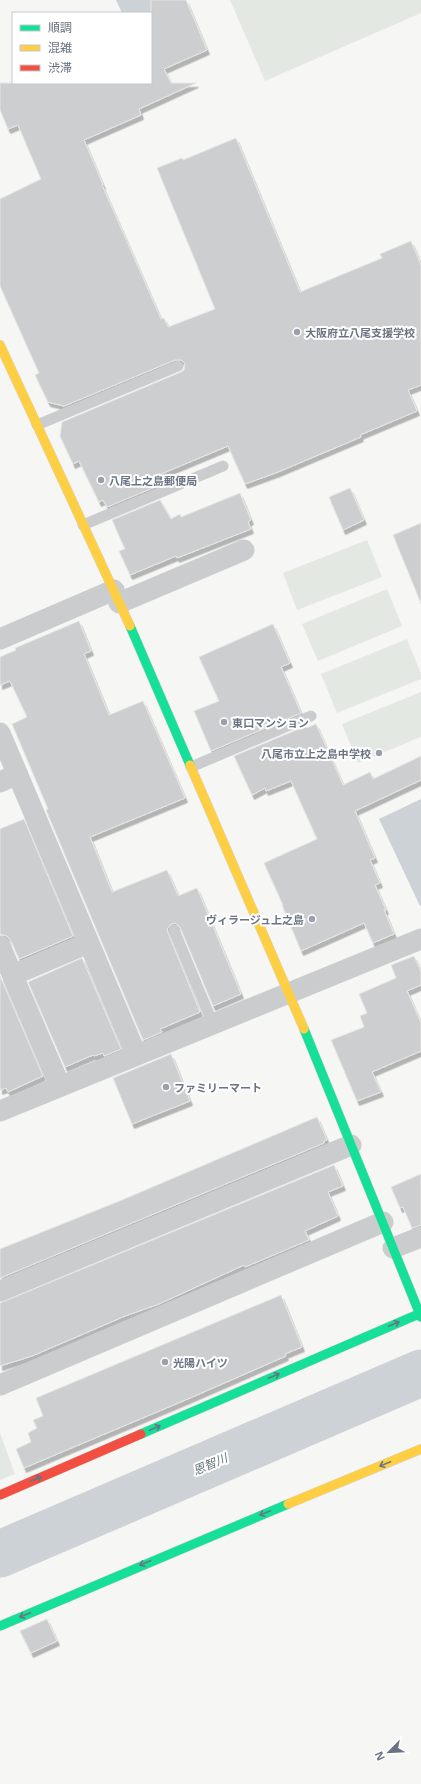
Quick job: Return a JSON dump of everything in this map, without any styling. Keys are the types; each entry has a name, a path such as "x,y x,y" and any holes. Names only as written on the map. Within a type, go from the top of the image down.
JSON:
{"street":[{"path":"0,346 116,596 191,767 289,993 421,1314 0,1495"},
{"path":"0,639 244,550"},
{"path":"0,733 9,778 88,943 136,1054"},
{"path":"0,1111 136,1054 421,939"},
{"path":"13,975 88,943"},
{"path":"0,946 60,1086"},
{"path":"0,1291 351,1145"},
{"path":"0,1385 382,1222"},
{"path":"393,1248 421,1237"},
{"path":"0,1626 204,1538 421,1449"}],"lane":[{"path":"37,425 178,366"},
{"path":"83,524 223,466"},
{"path":"191,767 311,716"},
{"path":"174,930 213,1024"}],"shaded area":[{"path":"116,0 154,0 151,12 122,12"},
{"path":"230,0 421,0 421,13 265,81"},
{"path":"367,540 382,577 297,610 283,573"},
{"path":"387,589 402,626 318,661 302,624"},
{"path":"407,639 421,674 421,679 337,713 321,674"},
{"path":"421,692 421,737 358,763 342,724"},
{"path":"421,799 421,905 420,906 379,819"},
{"path":"0,1433 15,1474 0,1480"}],"building":[{"path":"151,0 186,0 207,50 164,69 171,83 196,83 139,109 141,115 84,140 102,185 161,319 164,318 168,327 215,309 157,168 182,158 183,160 236,138 300,292 382,258 380,254 411,241 421,265 421,385 408,390 417,411 360,435 361,437 278,472 245,484 228,446 161,474 162,476 152,481 155,487 107,507 103,500 99,502 79,461 73,464 60,436 62,422 181,372 184,370 185,364 182,360 175,360 64,406 48,402 35,375 39,373 0,286 0,199 41,179 18,125 8,129 0,110 0,83 152,84"},
{"path":"350,488 364,520 343,530 329,497"},
{"path":"240,493 251,520 248,522 251,529 177,558 176,556 130,575 119,551 125,549 112,520 160,500 171,519 180,514 181,517"},
{"path":"421,523 421,601 420,601 393,535"},
{"path":"79,621 91,651 84,654 109,715 143,701 185,798 90,837 112,892 167,870 178,896 197,888 241,994 213,1006 180,927 175,923 171,924 167,929 168,933 200,1012 160,1029 162,1032 143,1040 46,810 48,809 12,724 27,717 10,681 0,685 0,657 16,650 15,648"},
{"path":"273,624 290,663 281,667 301,713 211,751 194,711 219,701 199,657"},
{"path":"316,724 343,785 370,772 373,779 421,756 421,780 355,811 375,858 370,860 380,883 375,885 386,910 384,910 394,934 373,943 364,923 301,951 283,905 264,863 317,839 291,781 266,791 265,788 252,795 234,756 306,726 307,728"},
{"path":"24,819 73,936 19,959 11,941 7,936 0,934 0,829"},
{"path":"414,956 421,972 421,985 407,991 421,1023 421,1051 372,1072 381,1092 357,1101 331,1040 364,1027 360,1016 367,1013 359,994 396,978 391,965"},
{"path":"82,958 121,1049 104,1056 103,1053 93,1055 65,1067 28,982"},
{"path":"0,976 43,1076 8,1092 6,1088 0,1090"},
{"path":"171,1054 190,1101 132,1124 113,1078"},
{"path":"317,1117 327,1140 324,1141 324,1143 0,1278 0,1249 122,1200"},
{"path":"334,1165 343,1186 328,1192 338,1216 305,1231 309,1240 245,1267 244,1265 159,1304 125,1316 32,1356 0,1366 0,1303"},
{"path":"421,1174 421,1225 412,1228 403,1207 400,1208 391,1187"},
{"path":"281,1295 302,1347 285,1354 286,1356 190,1398 24,1468 16,1449 31,1442 28,1433 37,1428 33,1420 43,1416 36,1398"},
{"path":"47,1619 57,1641 31,1653 20,1631"}],"waterway":[{"name":"恩智川","path":"0,1554 421,1373"}],"traffic: fast":[{"path":"130,626 190,765"},
{"path":"304,1029 421,1317"},
{"path":"141,1434 421,1313"},
{"path":"0,1626 288,1504"}],"traffic: slow":[{"path":"0,345 130,626"},
{"path":"190,765 304,1029"},
{"path":"288,1504 421,1449"}],"traffic: jam":[{"path":"0,1495 141,1434"}],"place":[{"name":"大阪府立八尾支援学校","path":"297,332"},
{"name":"八尾上之島郵便局","path":"101,480"},
{"name":"東口マンション","path":"224,722"},
{"name":"八尾市立上之島中学校","path":"379,753"},
{"name":"ヴィラージュ上之島","path":"312,919"},
{"name":"ファミリーマート","path":"166,1087"},
{"name":"光陽ハイツ","path":"165,1362"}]}
